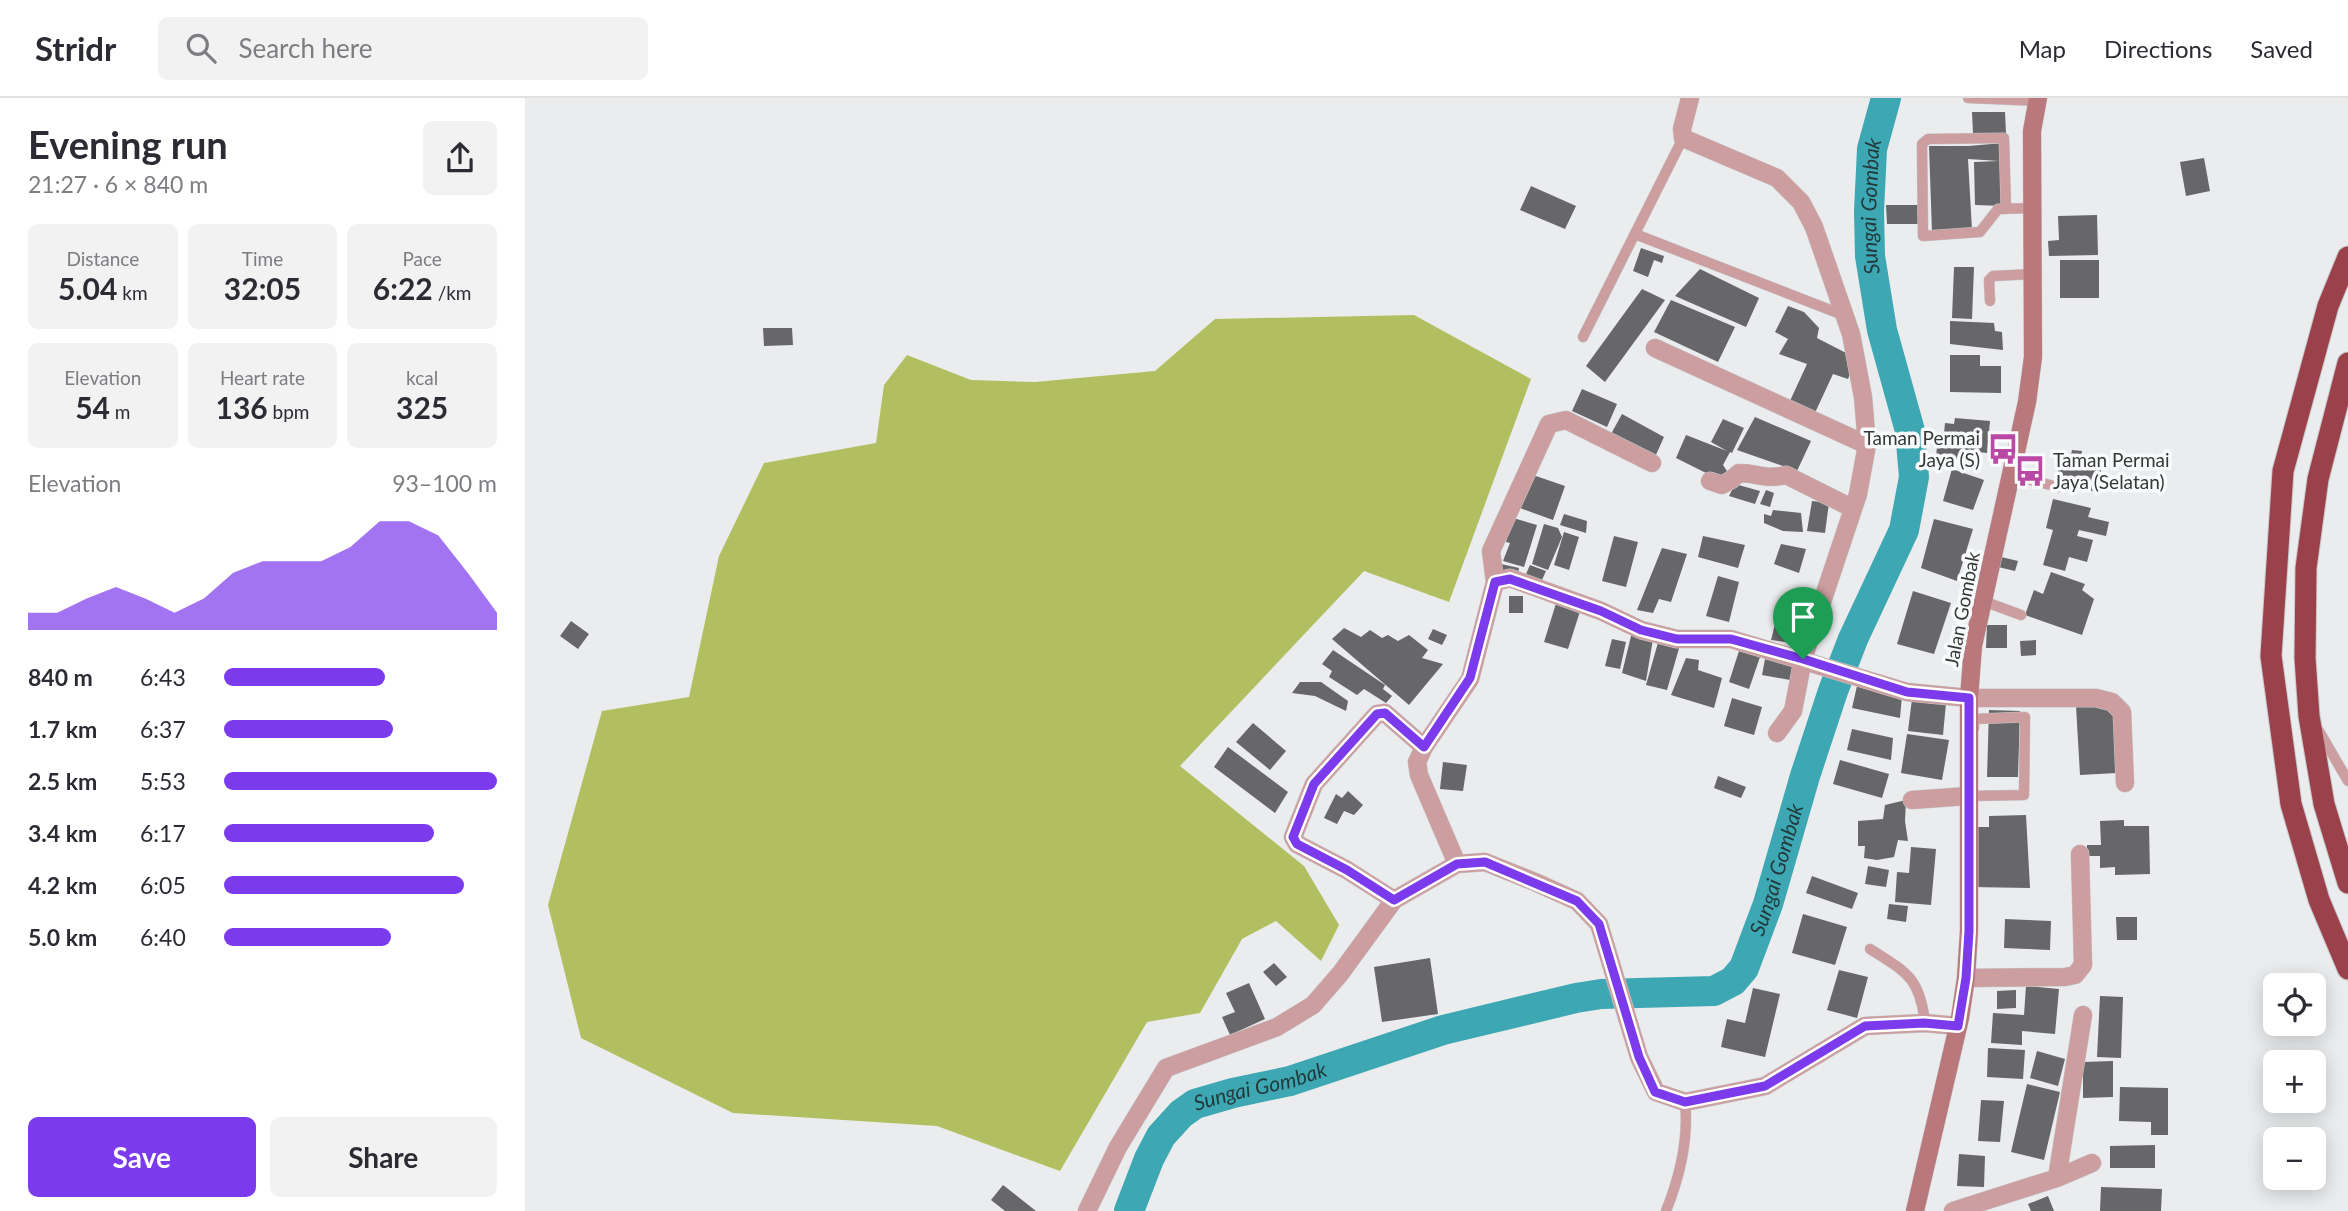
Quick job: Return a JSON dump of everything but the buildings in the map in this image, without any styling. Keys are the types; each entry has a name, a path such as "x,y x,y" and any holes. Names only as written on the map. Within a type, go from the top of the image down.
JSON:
{"highway":[{"path":"2348,257 2328,306 2283,471 2271,656 2291,804 2319,900 2348,969"},
{"path":"2348,363 2318,479 2306,568 2305,658 2309,716 2324,804 2348,883"}],"main road":[{"name":"Jalan Gombak","path":"1915,1211 1958,1026 1966,978 1971,796 1969,698 1973,646 2027,402 2033,357 2032,131 2037,99"}],"street":[{"path":"1690,98 1682,129 1683,138 1777,178 1801,202 1814,227 1846,316 1863,397 1867,446 1858,494 1803,659 1793,711 1777,733"},
{"path":"1655,348 1867,446"},
{"path":"1457,864 1419,775 1417,762 1470,678 1495,582 1492,551 1549,424 1566,420 1652,463"},
{"path":"1710,481 1722,485 1739,473 1748,473 1759,478 1786,475 1852,508"},
{"path":"1495,582 1510,579 1601,611 1641,630 1677,639 1731,639 1907,692 1969,698 2096,698 2112,702 2122,712 2125,783"},
{"path":"1394,900 1347,870 1297,844 1293,837 1314,784 1377,714 1385,713 1424,747"},
{"path":"1912,800 1971,796"},
{"path":"1966,978 2075,975 2083,965 2080,854"},
{"path":"1087,1211 1118,1147 1166,1068 1277,1027 1313,1005 1340,974 1394,900 1457,864 1485,862 1577,901 1599,924 1639,1057 1655,1092 1685,1102 1765,1086 1865,1026 1924,1023 1958,1026"},
{"path":"2057,1178 2083,1015"},
{"path":"1953,1211 2057,1178 2092,1163"}],"lane":[{"path":"1968,98 2037,99"},
{"path":"1584,337 1683,138"},
{"path":"2005,209 2004,138 1928,139 1922,145 1923,236 1980,232 1998,209 2005,209 2033,208"},
{"path":"1635,234 1846,316"},
{"path":"1990,301 1989,280 1993,276 2033,274"},
{"path":"2011,475 2058,487"},
{"path":"1983,601 2021,615"},
{"path":"2309,716 2348,781"},
{"path":"2025,717 2024,795 1971,796 1974,719 2025,717"},
{"path":"1870,949 1912,980 1922,998 1924,1023"},
{"path":"1666,1211 1678,1181 1688,1126 1685,1102"}],"green space":[{"path":"1414,315 1531,379 1449,602 1364,571 1180,766 1304,866 1339,925 1321,961 1276,921 1242,939 1200,1013 1147,1022 1060,1171 937,1126 733,1113 581,1038 548,905 602,711 689,697 719,556 764,463 876,443 884,385 907,355 971,380 1035,382 1155,371 1215,319"}],"waterway":[{"name":"Sungai Gombak","path":"1129,1211 1161,1136 1181,1114 1195,1104 1290,1081 1443,1030 1576,998 1601,994 1714,991 1733,981 1744,968 1768,904 1833,691 1853,639 1904,530 1914,477 1910,431 1882,330 1870,256 1872,149 1886,98"}],"place":[{"name":"Taman Permai Jaya (S)","path":"2003,449"},
{"name":"Taman Permai Jaya (Selatan)","path":"2030,471"}],"route":[{"path":"1510,579 1601,611 1641,630 1677,639 1731,639 1803,659 1907,692 1969,698 1969,931 1966,978 1958,1026 1924,1023 1865,1026 1765,1086 1685,1102 1655,1092 1639,1057 1599,924 1577,901 1485,862 1457,864 1394,900 1347,870 1297,844 1293,837 1314,784 1377,714 1385,713 1424,747 1470,678 1495,582 1510,579"}]}
